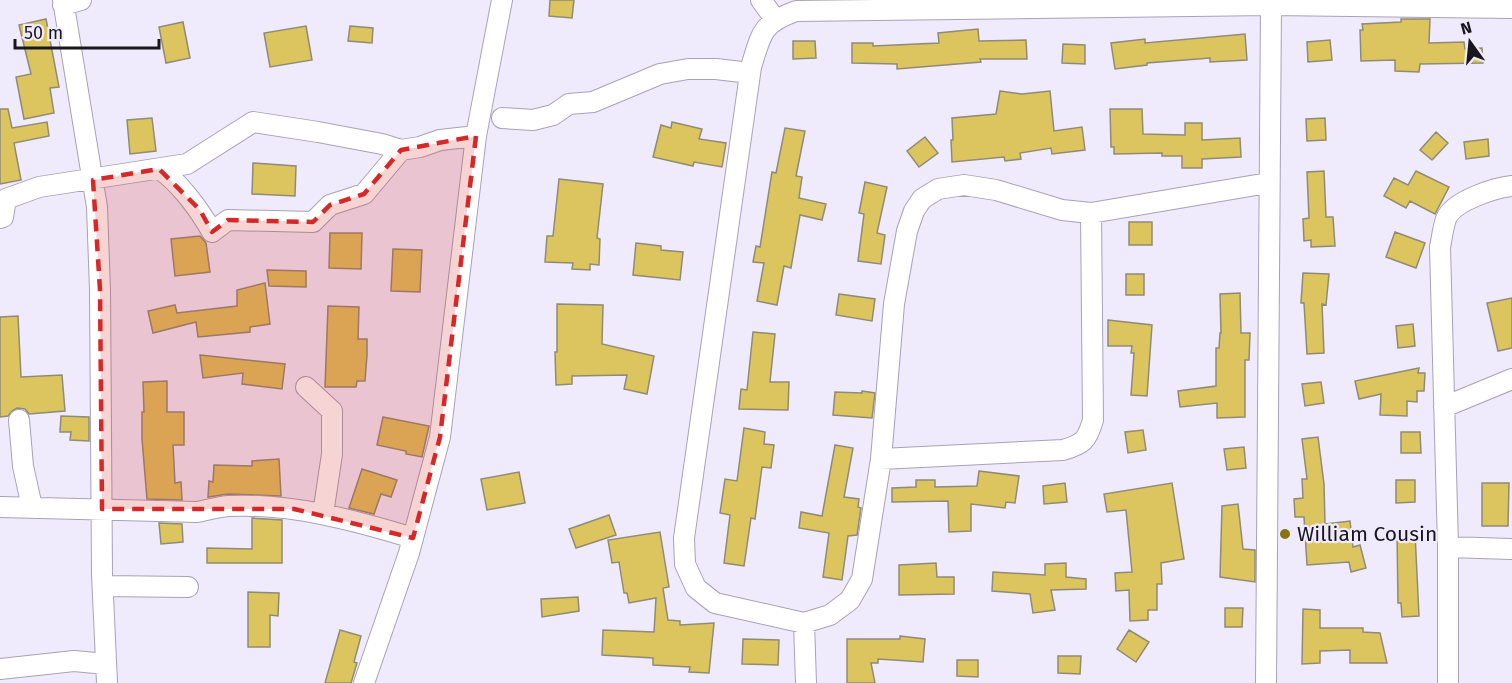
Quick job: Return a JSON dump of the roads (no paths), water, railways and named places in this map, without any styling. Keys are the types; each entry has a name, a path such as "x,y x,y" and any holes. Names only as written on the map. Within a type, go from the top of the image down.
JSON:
{"street":[{"path":"364,683 413,538 440,437 476,136 502,0"},
{"path":"761,0 775,19"},
{"path":"0,669 74,661 106,673 97,207 69,2"},
{"path":"1268,183 1091,213 1062,210 996,190 964,185 938,189 922,199 914,211 908,231 894,304 881,459 862,579 850,600 830,615 804,623 715,603 696,588 685,564 684,538 750,73 761,35 791,5 1376,4 1512,8"},
{"path":"1266,683 1271,5"},
{"path":"502,118 533,120 553,115 569,105 593,102 660,74 688,69 716,69 750,73"},
{"path":"0,218 3,217 6,199 39,187 187,164 253,122 382,144 401,150 420,147 440,140 476,136"},
{"path":"159,169 170,175 200,210 212,232 228,220 313,222 330,205 364,194 401,150"},
{"path":"1448,683 1448,547 1440,247 1447,217 1464,202 1495,188 1512,186"},
{"path":"881,459 1063,450 1078,446 1088,437 1093,420 1091,213"},
{"path":"1444,407 1512,379"},
{"path":"306,387 332,411 332,454 323,514"},
{"path":"19,420 23,466 32,507"},
{"path":"0,507 197,512 227,506 294,509 357,521 413,538"},
{"path":"1448,547 1512,549"},
{"path":"103,586 188,587"},
{"path":"804,623 806,683"}],"place":[{"name":"William Cousin","path":"1285,534"}]}
